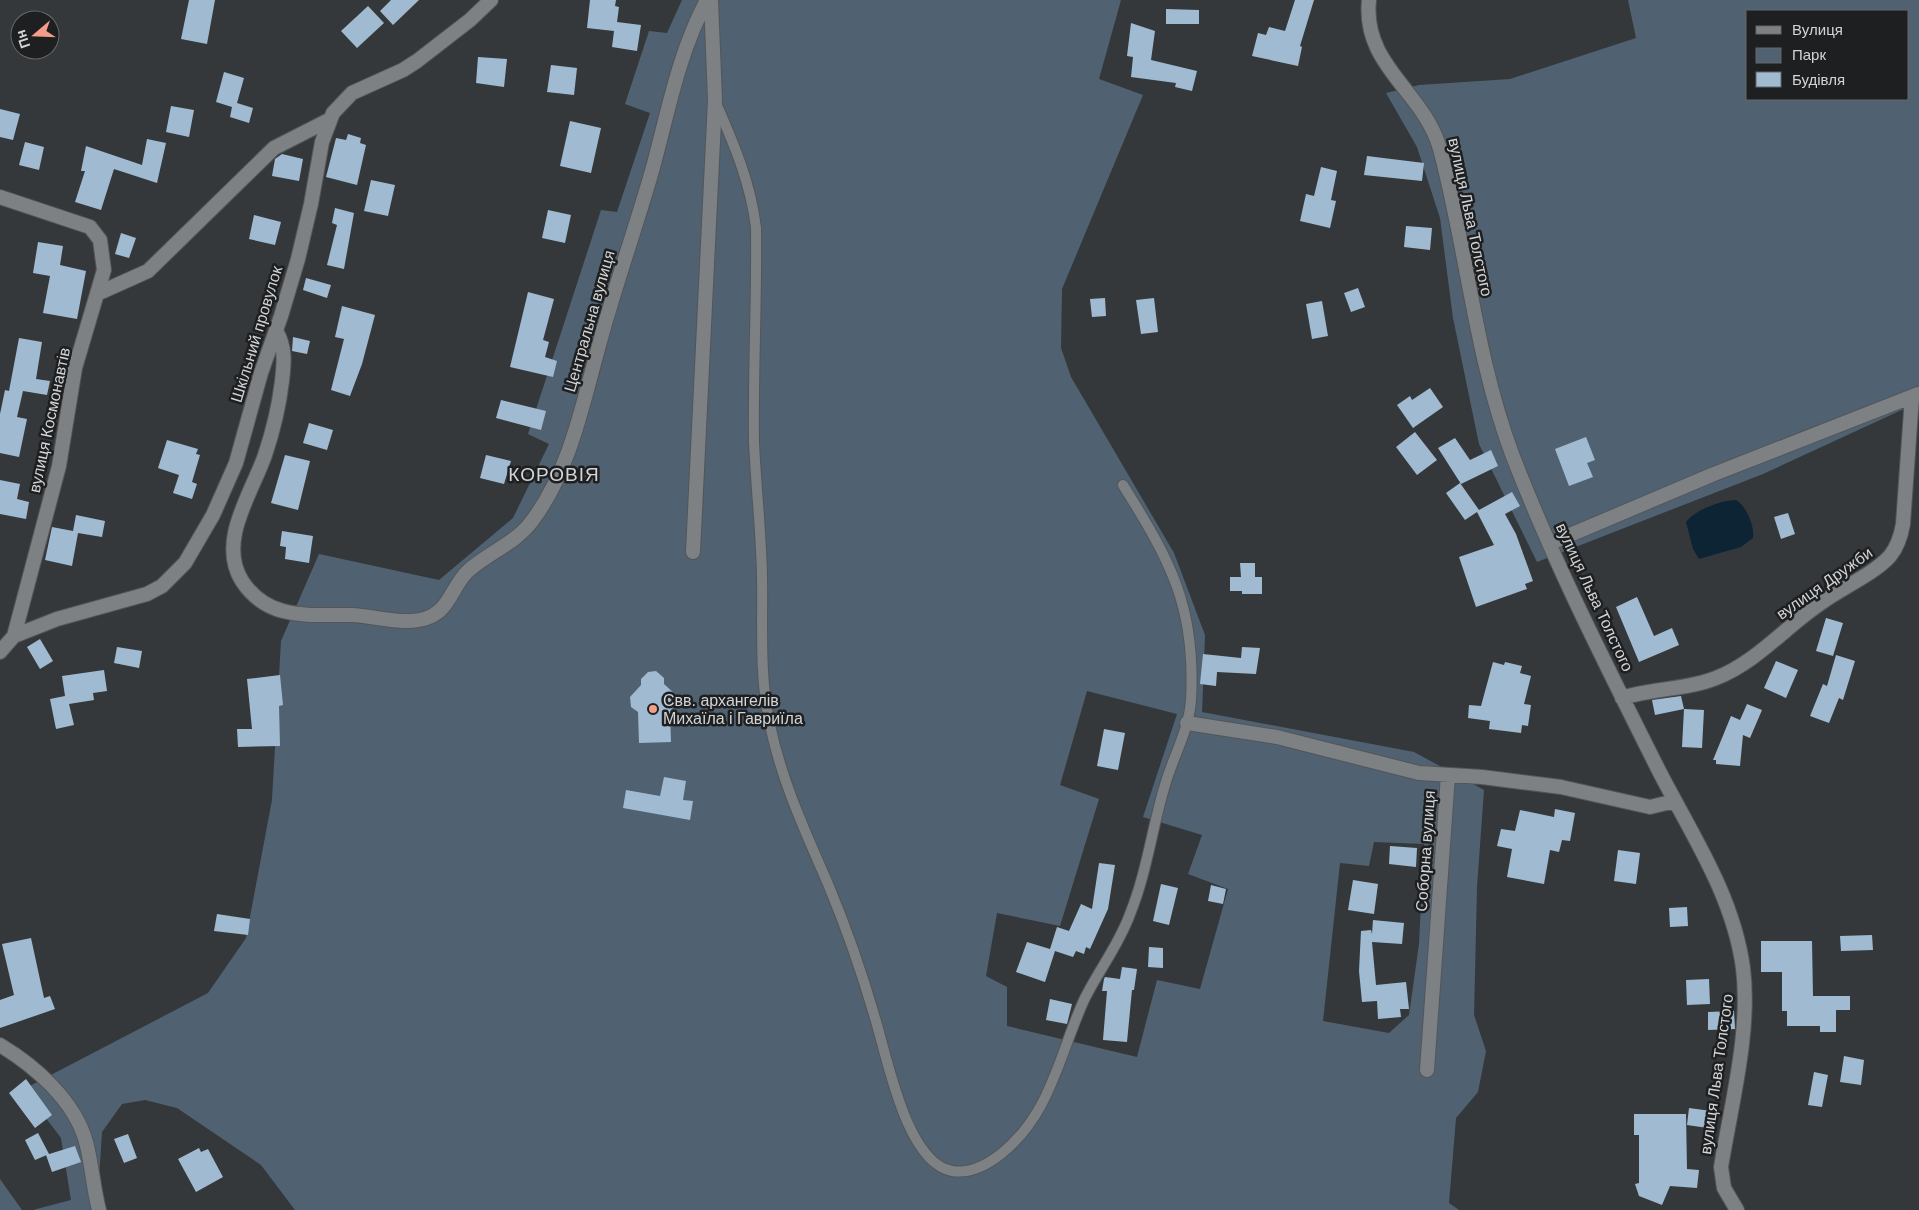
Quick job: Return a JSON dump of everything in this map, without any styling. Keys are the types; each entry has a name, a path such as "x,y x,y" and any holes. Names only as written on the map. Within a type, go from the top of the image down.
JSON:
{"street":[{"name":"Шкільний провулок","path":"14,636 57,619 147,594 162,586 178,572 193,552 230,477 261,373 276,331 305,233 322,142 329,120 346,97 410,65 457,30 490,0"},
{"name":"Центральна вулиця","path":"276,331 282,340 284,353 280,398 266,453 238,523 234,539 234,565 241,580 267,604 303,616 361,615 415,620 427,618 439,612 448,604 458,584 472,568 527,528 546,500 557,478 579,417 603,329 651,175 678,67 706,0"},
{"path":"693,552 715,100 711,0"},
{"name":"вулиця Льва Толстого","path":"1369,0 1368,24 1378,53 1422,111 1437,140 1446,175 1473,311 1495,401 1511,452 1581,615 1675,801 1702,849 1718,884 1738,942 1745,990 1742,1034 1721,1167 1724,1188 1737,1210"},
{"path":"99,293 148,271 274,148 329,120"},
{"name":"вулиця Космонавтів","path":"0,197 94,230 100,240 104,270 99,293 75,368 59,466 14,636 0,652"},
{"path":"1551,543 1714,474 1915,396"},
{"name":"вулиця Дружби","path":"1622,698 1649,690 1708,681 1732,671 1751,659 1820,603 1886,561 1898,544 1903,524 1915,396"},
{"path":"1187,723 1277,737 1412,772 1448,775"},
{"name":"Соборна вулиця","path":"1427,1070 1448,775 1476,776 1560,787 1650,807 1675,801"},
{"path":"0,1045 40,1074 78,1121 86,1142 99,1210"}],"lane":[{"path":"715,100 748,184 753,202 756,228 754,438 762,572 762,670 770,726 792,803 828,885 857,963 901,1105 923,1152 945,1170 962,1172 987,1164 1018,1138 1040,1109 1059,1069 1083,1004 1120,938 1131,912 1144,873 1167,777 1187,723 1191,701 1188,618 1183,601 1158,542 1123,485"}],"green space":[{"path":"682,0 1121,0 1099,79 1143,95 1062,289 1061,348 1071,377 1174,553 1205,635 1202,712 1414,752 1484,790 1477,887 1474,1015 1486,1051 1478,1092 1456,1118 1449,1203 1459,1210 295,1210 261,1165 177,1108 145,1100 122,1104 102,1132 98,1194 106,1210 33,1210 71,1200 61,1138 24,1089 208,993 246,938 272,800 281,641 319,554 439,580 513,518 549,444 528,434 601,210 617,212 650,113 625,104 649,31 667,33","holes":["1087,691 1177,714 1143,817 1202,835 1188,874 1228,889 1200,989 1157,980 1137,1057 1007,1026 1007,987 986,976 997,913 1060,926 1099,799 1060,785","1374,842 1424,844 1419,944 1409,1015 1389,1033 1323,1021 1340,863 1369,866"]},
{"path":"1628,0 1919,0 1919,402 1763,474 1537,562 1479,444 1453,318 1440,218 1417,147 1386,93 1419,85 1510,79 1636,38"},
{"path":"0,1179 22,1210 0,1210"}],"shaded area":[{"path":"1736,500 1749,517 1753,528 1753,538 1741,547 1699,559 1693,549 1686,522 1709,506"}],"building":[{"path":"189,0 215,0 207,44 181,39"},
{"path":"391,0 419,0 393,25 380,11"},
{"path":"590,0 616,0 615,6 619,7 617,22 641,25 637,51 612,47 614,31 587,28"},
{"path":"1295,0 1314,0 1300,46 1302,47 1298,66 1252,56 1258,33 1266,35 1269,27 1285,31"},
{"path":"368,6 384,23 357,48 341,31"},
{"path":"1166,9 1199,10 1199,24 1166,24"},
{"path":"1131,23 1155,31 1151,60 1197,71 1192,91 1175,87 1176,83 1131,77 1133,57 1127,56"},
{"path":"478,57 507,59 504,87 476,83"},
{"path":"551,65 577,68 574,95 547,92"},
{"path":"224,72 244,78 237,103 253,108 249,123 230,117 232,107 216,102"},
{"path":"171,106 194,110 189,137 166,132"},
{"path":"0,109 20,114 13,140 0,137"},
{"path":"570,121 601,128 591,173 560,166"},
{"path":"348,134 361,138 360,143 366,145 357,185 326,177 336,138 346,140"},
{"path":"147,139 166,143 157,183 114,169 101,210 75,202 85,171 81,171 86,146 142,165"},
{"path":"25,142 44,147 39,170 19,165"},
{"path":"282,154 303,159 299,181 272,176 275,159"},
{"path":"1367,156 1424,163 1422,181 1364,175"},
{"path":"1321,167 1337,171 1331,200 1336,201 1330,228 1300,221 1306,194 1314,196"},
{"path":"371,180 395,185 388,216 364,211"},
{"path":"335,208 354,213 344,269 327,265 337,225 332,223"},
{"path":"548,210 571,215 565,243 542,238"},
{"path":"254,215 281,222 275,245 249,239"},
{"path":"1406,226 1432,228 1430,250 1404,247"},
{"path":"121,233 136,238 129,258 115,254"},
{"path":"38,242 63,246 60,265 86,271 77,319 43,313 50,276 33,273"},
{"path":"306,278 331,285 327,298 303,290"},
{"path":"1358,288 1365,307 1351,312 1344,293"},
{"path":"528,292 554,299 543,340 549,342 545,357 557,361 553,377 510,367"},
{"path":"1105,298 1106,316 1092,317 1090,299"},
{"path":"1154,298 1158,332 1141,334 1136,300"},
{"path":"1322,301 1328,336 1312,339 1306,304"},
{"path":"342,306 375,315 362,364 350,396 331,390 344,339 335,337"},
{"path":"293,337 310,341 307,354 292,351"},
{"path":"19,338 42,342 36,379 50,381 47,395 23,391 17,417 27,419 19,457 0,453 0,414 5,390 9,391"},
{"path":"1430,388 1443,407 1413,428 1397,405 1410,396 1412,400"},
{"path":"501,400 546,411 541,430 496,418"},
{"path":"309,423 333,430 327,450 303,443"},
{"path":"1415,432 1437,460 1417,475 1396,447"},
{"path":"1586,437 1595,460 1587,463 1593,477 1569,486 1555,449"},
{"path":"1455,438 1470,460 1491,450 1498,466 1461,484 1438,448"},
{"path":"167,440 198,449 196,454 200,455 192,482 197,484 192,499 173,493 179,475 158,468"},
{"path":"285,455 310,461 298,510 271,503"},
{"path":"486,455 511,461 504,484 480,478"},
{"path":"0,480 20,484 17,499 29,502 26,519 0,514"},
{"path":"1460,483 1479,510 1512,492 1520,506 1505,514 1516,534 1533,581 1525,584 1527,589 1476,607 1459,557 1494,545 1477,512 1465,520 1446,493"},
{"path":"1788,513 1795,534 1781,539 1774,517"},
{"path":"76,515 105,521 102,537 78,533 72,566 45,560 52,527 73,531"},
{"path":"282,531 313,536 309,563 285,559 286,547 280,546"},
{"path":"1240,563 1255,563 1255,577 1262,577 1262,594 1242,594 1242,591 1230,591 1230,577 1241,577"},
{"path":"1637,597 1654,636 1672,628 1679,645 1639,662 1616,607"},
{"path":"1826,618 1843,623 1833,656 1816,651"},
{"path":"40,639 53,661 40,669 27,647"},
{"path":"117,647 142,651 139,668 114,663"},
{"path":"1242,647 1260,648 1256,674 1217,672 1216,686 1200,684 1203,654 1241,658"},
{"path":"1836,655 1855,661 1843,700 1839,698 1829,723 1810,716 1823,684 1827,686"},
{"path":"1776,661 1798,670 1786,698 1764,688"},
{"path":"1493,662 1504,665 1505,662 1522,666 1520,673 1531,676 1524,704 1531,705 1528,726 1522,725 1521,733 1489,729 1490,721 1468,718 1469,705 1481,706"},
{"path":"104,670 107,691 93,693 94,700 69,704 74,725 56,729 50,699 65,696 62,676"},
{"name":"Свв. архангелів Михаїла і Гавриїла","path":"656,671 664,678 664,684 676,695 676,704 670,711 671,742 639,743 638,712 631,707 630,697 641,685 641,679 648,672"},
{"path":"280,675 283,705 279,706 280,746 238,747 237,729 252,729 247,679"},
{"path":"1681,696 1684,709 1655,715 1652,700"},
{"path":"1747,704 1762,710 1750,738 1743,735 1740,766 1716,764 1716,760 1713,760 1731,716 1740,720"},
{"path":"1684,709 1704,710 1702,748 1682,747"},
{"path":"1104,729 1125,733 1118,770 1097,766"},
{"path":"664,777 686,781 683,800 693,801 690,820 623,808 626,790 660,796"},
{"path":"1555,809 1575,813 1570,841 1562,840 1559,852 1550,850 1544,884 1507,877 1512,849 1497,846 1501,829 1515,831 1520,810 1554,817"},
{"path":"1390,846 1417,848 1416,867 1389,864"},
{"path":"1618,850 1640,853 1636,884 1614,881"},
{"path":"1099,863 1115,865 1108,909 1090,949 1086,947 1084,954 1076,951 1073,957 1055,951 1045,982 1016,972 1027,942 1050,949 1057,927 1069,931 1081,904 1092,909"},
{"path":"1353,880 1378,884 1374,914 1348,910"},
{"path":"1161,884 1178,888 1169,925 1153,921"},
{"path":"1211,885 1226,889 1223,904 1208,901"},
{"path":"1687,907 1688,926 1670,927 1669,908"},
{"path":"217,914 250,919 248,935 214,931"},
{"path":"1373,920 1404,923 1402,944 1372,942 1376,985 1406,982 1409,1009 1400,1009 1401,1017 1378,1019 1377,1001 1362,1002 1359,971 1361,931 1371,930 1372,934"},
{"path":"1872,935 1873,950 1841,951 1840,936"},
{"path":"31,938 44,998 50,996 55,1009 0,1028 0,1000 14,995 2,944"},
{"path":"1761,941 1812,941 1813,996 1850,996 1850,1010 1836,1010 1836,1032 1820,1032 1820,1026 1787,1026 1787,1011 1782,1011 1782,972 1761,972"},
{"path":"1149,947 1163,948 1163,968 1148,967"},
{"path":"1122,967 1137,969 1134,990 1132,990 1127,1042 1103,1040 1107,991 1102,991 1104,979 1105,977 1120,979"},
{"path":"1709,979 1710,1004 1687,1005 1686,980"},
{"path":"1050,999 1072,1004 1067,1024 1046,1020"},
{"path":"1734,1011 1735,1029 1708,1030 1708,1012"},
{"path":"1844,1056 1864,1060 1861,1085 1840,1082"},
{"path":"1814,1072 1828,1075 1822,1107 1808,1105"},
{"path":"26,1079 52,1115 35,1128 9,1093"},
{"path":"1689,1108 1711,1111 1708,1128 1687,1125"},
{"path":"1634,1114 1686,1114 1687,1169 1699,1170 1697,1188 1670,1186 1662,1205 1639,1196 1635,1184 1639,1183 1639,1135 1634,1135"},
{"path":"38,1133 49,1154 35,1160 25,1140"},
{"path":"128,1134 137,1158 124,1163 114,1139"},
{"path":"75,1146 81,1162 52,1172 46,1155"},
{"path":"199,1148 201,1152 208,1149 223,1177 196,1192 178,1159"}],"place":[{"name":"Свв. архангелів Михаїла і Гавриїла","path":"653,709"}],"district":[{"name":"КОРОВІЯ","path":"554,474"}]}
